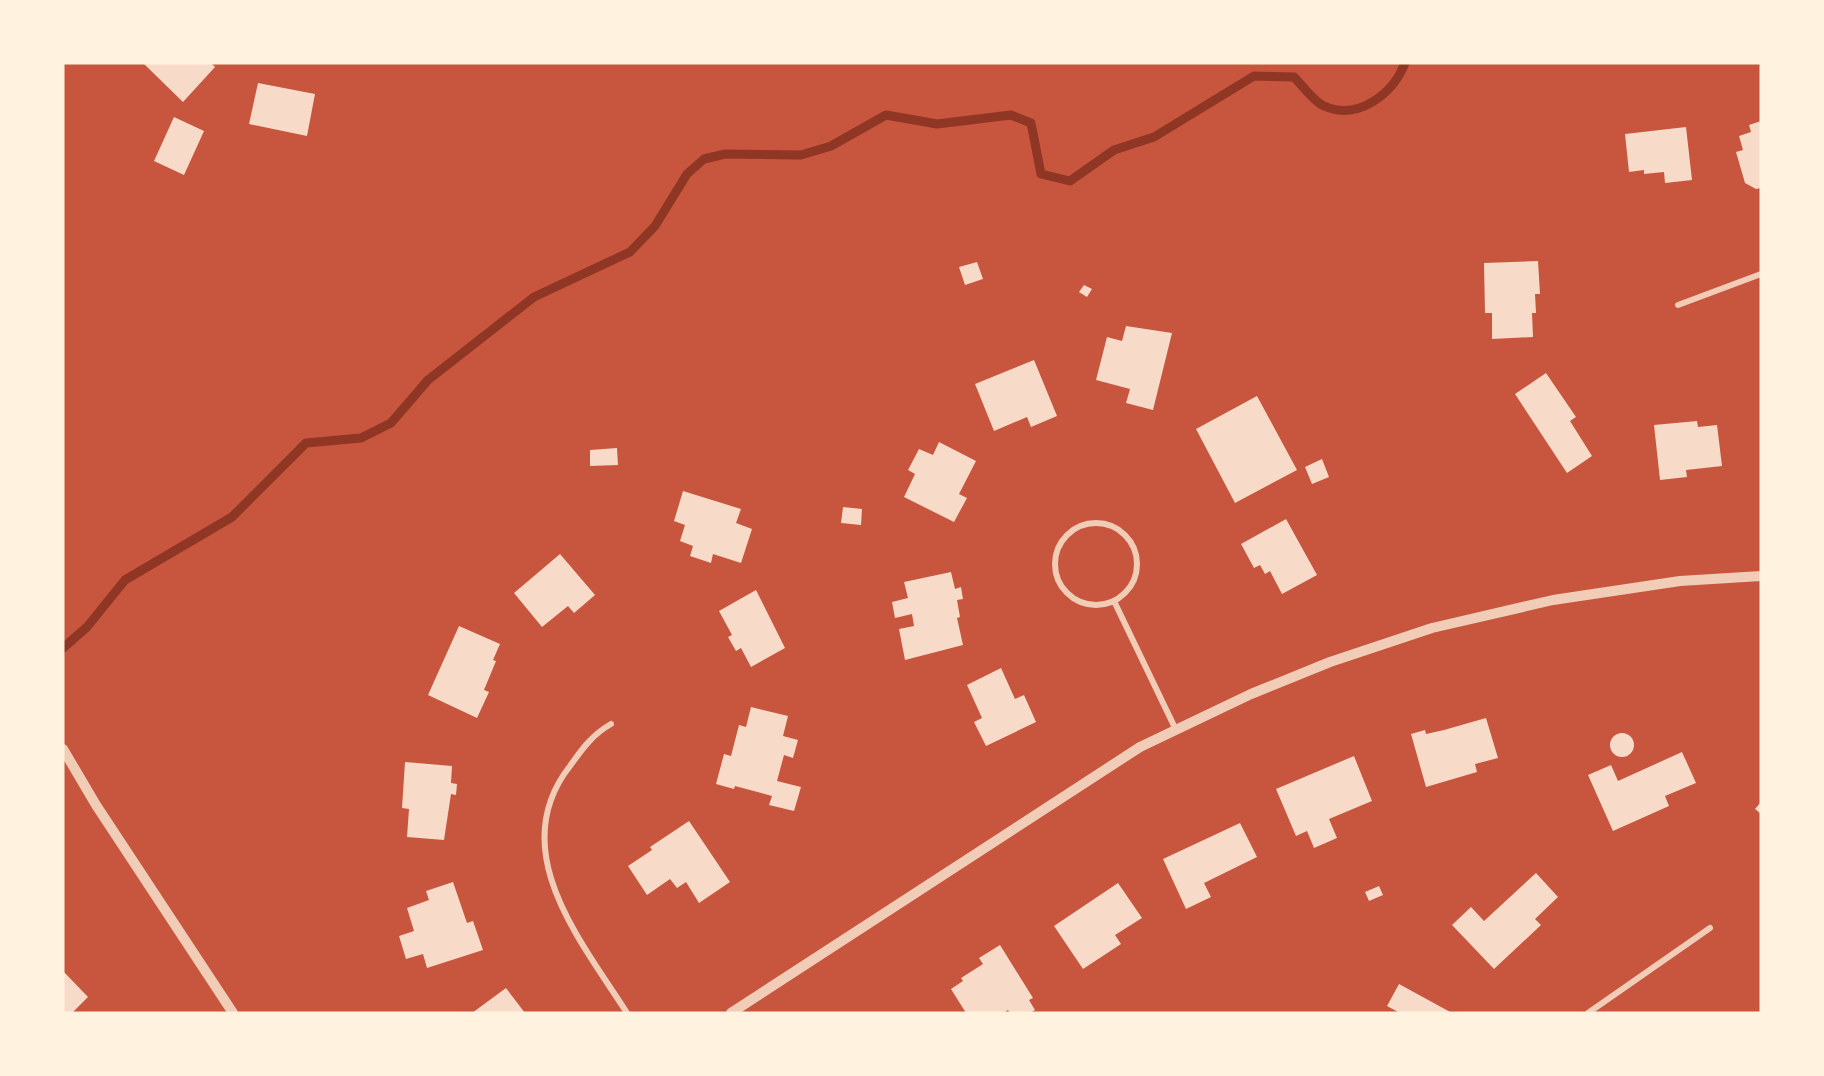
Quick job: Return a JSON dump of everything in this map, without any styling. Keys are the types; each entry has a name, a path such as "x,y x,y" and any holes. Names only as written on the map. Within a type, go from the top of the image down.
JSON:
{"street":[{"path":"1678,305 1761,274"},
{"path":"1103,524 1126,536 1133,546 1137,572 1129,589 1114,601 1089,605 1072,597 1059,582 1055,557 1068,534 1078,527 1103,524"},
{"path":"731,1013 1120,759 1251,694 1330,662 1432,628 1553,600 1680,581 1761,576"},
{"path":"1114,601 1176,730"},
{"path":"610,724 595,733 557,782 547,809 545,852 554,890 566,919 627,1013"},
{"path":"63,749 96,806 233,1013"},
{"path":"1588,1013 1710,927"}],"building":[{"path":"143,63 211,63 215,67 183,102"},
{"path":"258,83 315,94 307,136 249,124"},
{"path":"174,117 204,131 184,175 154,161"},
{"path":"1761,121 1761,188 1756,189 1745,183 1736,152 1743,150 1739,136 1751,132 1749,125"},
{"path":"1686,127 1692,180 1665,183 1664,172 1644,174 1644,170 1629,172 1625,134"},
{"path":"1538,261 1540,294 1535,294 1536,313 1532,313 1533,337 1492,339 1492,313 1485,313 1484,263"},
{"path":"977,262 983,279 965,285 959,267"},
{"path":"1084,285 1092,289 1087,297 1079,292"},
{"path":"1126,326 1172,333 1153,410 1126,403 1130,389 1096,380 1107,337 1122,341"},
{"path":"1034,360 1057,416 1031,427 1027,417 994,431 975,384"},
{"path":"1546,373 1576,417 1570,421 1592,456 1567,473 1515,394"},
{"path":"1257,396 1297,470 1235,503 1196,429"},
{"path":"1697,421 1698,427 1717,425 1722,466 1686,470 1687,477 1660,480 1654,425"},
{"path":"939,442 976,461 959,494 967,498 954,522 904,497 915,474 908,470 919,449 933,455"},
{"path":"617,448 618,465 590,466 590,450"},
{"path":"1322,459 1329,477 1312,484 1305,467"},
{"path":"683,491 741,509 736,523 752,529 741,563 713,554 711,563 690,556 693,546 680,541 685,525 674,521"},
{"path":"843,507 862,509 861,525 841,523"},
{"path":"1286,519 1317,575 1282,594 1270,571 1265,574 1260,565 1254,568 1241,544"},
{"path":"560,554 595,595 574,613 568,606 542,627 514,593"},
{"path":"951,572 955,589 961,587 963,599 957,600 960,617 957,618 963,645 905,660 899,629 914,626 912,614 895,618 892,602 908,598 904,582"},
{"path":"756,590 785,648 751,667 741,648 736,651 728,637 732,635 719,611"},
{"path":"459,626 500,644 493,660 496,661 484,690 489,692 477,718 428,695"},
{"path":"1001,668 1015,699 1024,695 1036,722 986,746 974,722 982,718 967,685"},
{"path":"751,707 788,716 783,736 798,740 793,758 784,755 777,781 801,787 794,811 769,805 772,796 735,786 734,789 716,784 724,754 731,756 739,725 746,727"},
{"path":"1486,718 1498,758 1475,764 1477,772 1426,787 1411,734 1425,730 1426,734"},
{"path":"1622,733 1627,734 1633,740 1633,750 1627,756 1622,757 1617,756 1611,750 1610,745 1611,740 1617,734"},
{"path":"1682,752 1696,783 1665,796 1669,806 1613,831 1588,775 1611,765 1618,781"},
{"path":"1354,756 1372,801 1329,819 1337,838 1314,848 1307,831 1296,836 1276,789"},
{"path":"405,762 452,766 451,783 457,784 456,795 451,794 444,840 407,837 409,809 402,808"},
{"path":"1761,802 1761,814 1755,809"},
{"path":"689,821 730,882 699,903 686,882 677,888 670,879 647,895 628,866 652,850 650,847"},
{"path":"1240,823 1257,857 1204,883 1211,897 1186,909 1163,859"},
{"path":"1536,873 1558,897 1535,919 1541,925 1494,969 1452,925 1471,907 1484,921"},
{"path":"453,882 467,923 473,921 483,950 427,968 423,954 406,959 399,936 414,931 407,908 429,900 426,891"},
{"path":"1118,883 1142,918 1115,935 1121,944 1083,969 1054,926"},
{"path":"1379,886 1383,895 1369,901 1365,892"},
{"path":"1000,945 1033,998 1029,1000 1035,1010 1030,1013 1010,1013 1008,1010 1003,1013 966,1013 951,989 963,981 961,978 983,964 979,958"},
{"path":"63,971 88,997 72,1013 63,1013"},
{"path":"1399,984 1452,1013 1400,1013 1387,1006"},
{"path":"506,988 525,1013 472,1013"}],"waterway":[{"path":"63,648 87,627 125,580 232,517 306,443 361,438 391,423 428,380 534,297 630,252 655,226 687,174 704,159 725,154 801,155 831,146 886,115 937,124 1011,115 1031,123 1041,174 1070,181 1114,150 1154,137 1254,76 1294,77 1320,104 1337,110 1349,110 1373,102 1383,94 1392,85 1405,63"}]}
